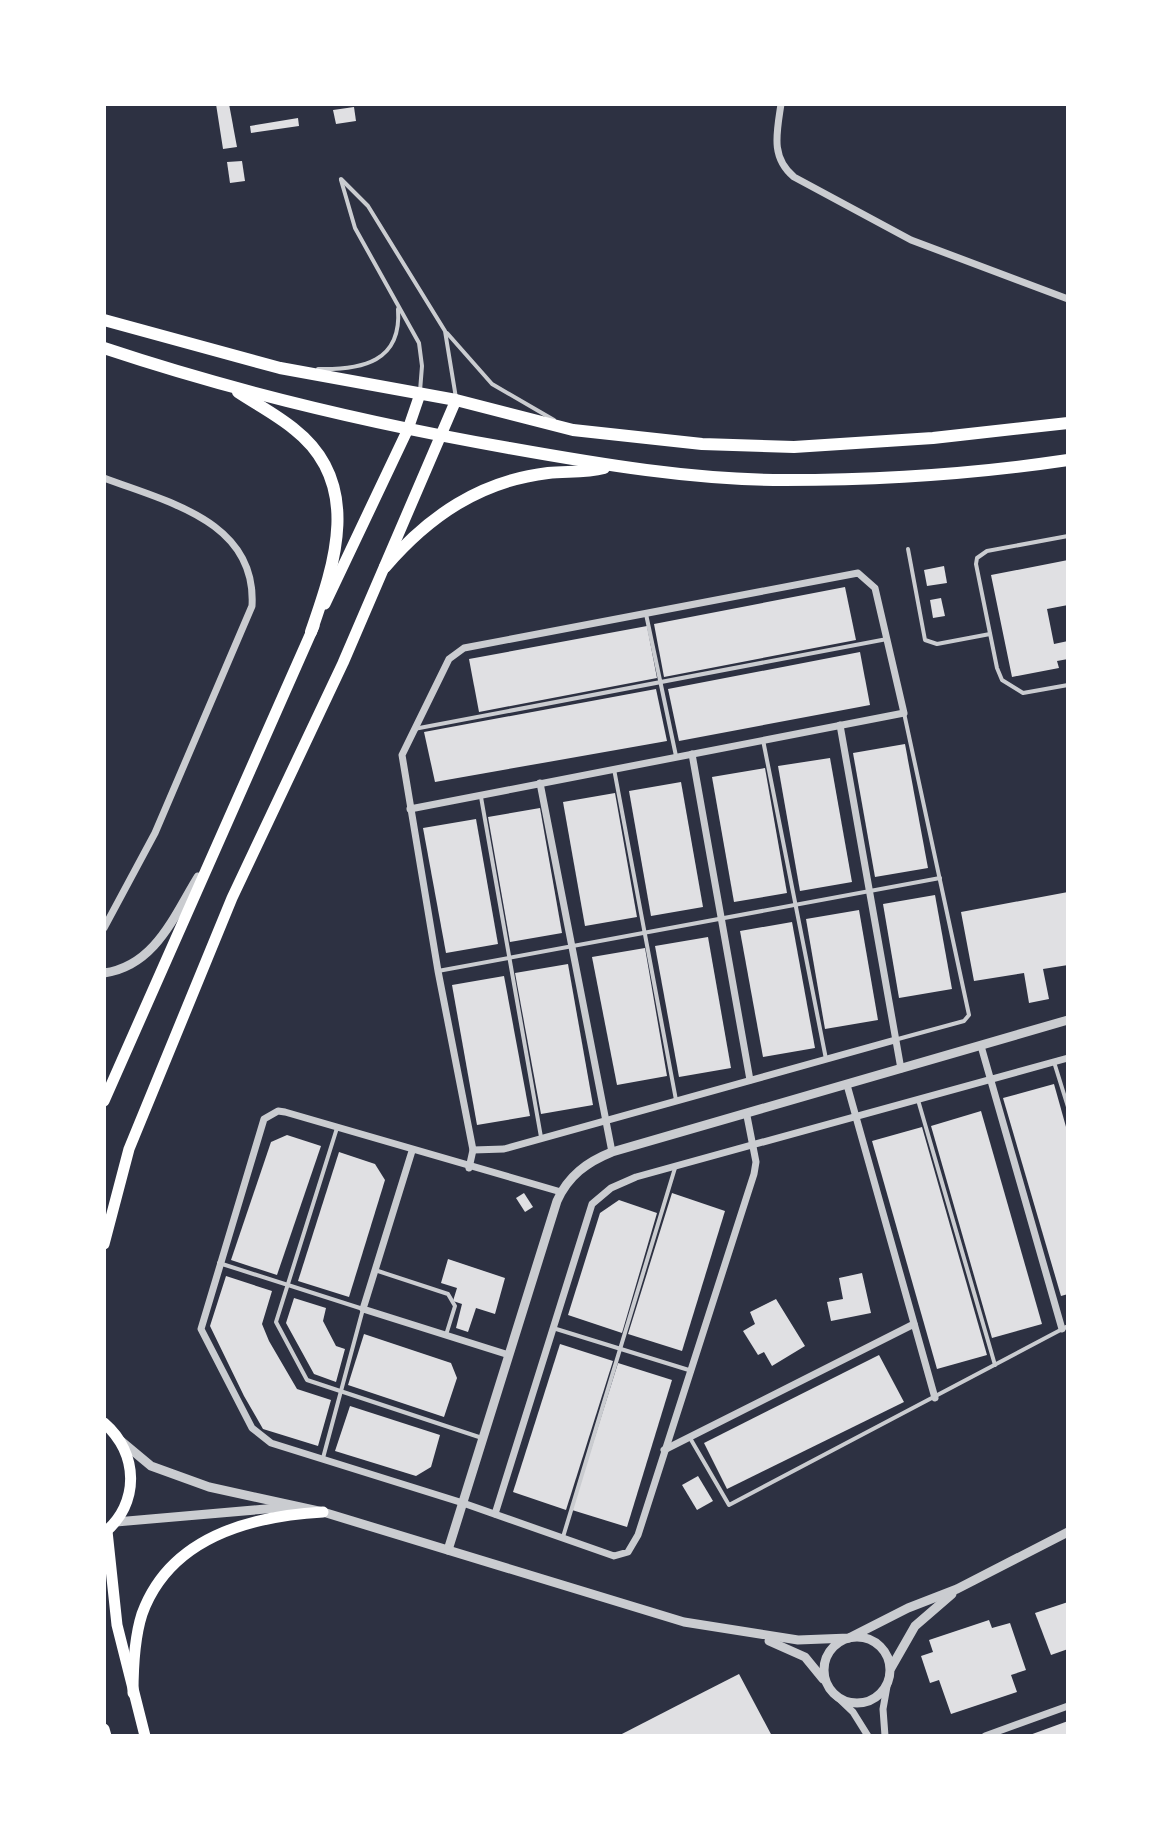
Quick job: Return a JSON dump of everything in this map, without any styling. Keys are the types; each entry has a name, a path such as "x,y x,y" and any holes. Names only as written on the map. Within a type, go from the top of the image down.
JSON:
{"main road":[{"path":"104,320 280,368 456,400 573,430 702,444 794,447 933,438 1068,423"},
{"path":"104,348 228,386 408,429 611,466 782,480 956,473 1068,460"},
{"path":"228,386 296,430 321,459 337,494 334,558 311,632"},
{"path":"104,1101 205,866 311,632 408,429 420,394"},
{"path":"104,1244 129,1149 232,898 385,567 456,400"},
{"path":"385,567 411,537 441,513 474,493 511,480 611,466"},
{"path":"104,1416 129,1462 131,1488 109,1529 117,1625 145,1736"},
{"path":"133,1693 142,1614 172,1569 191,1551 238,1524 264,1517 323,1512"},
{"path":"104,1729 106,1736"}],"street":[{"path":"781,104 777,150 779,162 794,177 911,240 1068,299"},
{"path":"104,478 201,516 218,526 240,553 253,590 252,606 155,833 104,928"},
{"path":"410,809 904,713 875,588 858,573 464,648 449,659 402,755 410,809 438,971 473,1150 469,1168"},
{"path":"840,725 901,1069"},
{"path":"692,754 750,1080"},
{"path":"540,783 612,1152"},
{"path":"104,973 137,962 156,945 205,866"},
{"path":"448,1550 561,1192 582,1168 612,1152 747,1116 1068,1020"},
{"path":"473,1150 504,1149 895,1040"},
{"path":"981,1046 1065,1327"},
{"path":"495,1514 592,1204 611,1188 636,1177 754,1148 1068,1058"},
{"path":"847,1085 935,1398"},
{"path":"561,1192 469,1168 285,1112 271,1114 260,1126 202,1322 203,1336 252,1428 271,1443 621,1556 634,1546 638,1535 751,1186 756,1162 747,1116"},
{"path":"412,1151 363,1309 509,1355"},
{"path":"664,1450 914,1324"},
{"path":"111,1430 139,1458 169,1475 323,1512 684,1622 798,1640 870,1640 879,1646 889,1664 883,1709 885,1736"},
{"path":"109,1529 297,1506"},
{"path":"957,1589 915,1626 899,1650 880,1693 861,1703 840,1699 832,1692 826,1682 825,1660 839,1642 908,1608 957,1589 1068,1532"},
{"path":"751,1634 805,1657 832,1692 853,1712 868,1736"},
{"path":"985,1736 1068,1706"}],"lane":[{"path":"420,394 422,366 419,343 355,228 341,179 368,206 445,331 492,384 573,430"},
{"path":"280,368 347,370 367,365 381,357 393,343 399,330 398,308"},
{"path":"445,331 453,364 456,400"},
{"path":"1068,536 987,551 977,558 990,634 1002,680 1023,693 1068,685"},
{"path":"908,549 925,640 937,644 990,634"},
{"path":"646,614 676,757"},
{"path":"414,729 887,639"},
{"path":"895,1040 964,1021 969,1015 904,713"},
{"path":"763,740 826,1059"},
{"path":"614,769 676,1100"},
{"path":"480,795 506,959 541,1137"},
{"path":"438,971 940,878"},
{"path":"1054,1062 1068,1107"},
{"path":"918,1100 995,1365"},
{"path":"337,1128 276,1322 307,1380 483,1438"},
{"path":"563,1538 675,1168"},
{"path":"219,1263 363,1309 323,1458"},
{"path":"375,1270 448,1294 455,1306 446,1335"},
{"path":"690,1438 729,1505 1065,1327"},
{"path":"553,1328 692,1371"}],"building":[{"path":"216,104 229,104 237,147 223,149"},
{"path":"354,107 356,121 336,124 333,110"},
{"path":"298,118 299,126 251,133 250,126"},
{"path":"242,161 245,181 230,183 227,162"},
{"path":"1068,560 1068,605 1047,609 1054,644 1068,641 1068,659 1057,661 1059,668 1012,677 991,575"},
{"path":"944,566 947,583 927,586 924,570"},
{"path":"845,587 856,640 664,677 654,624"},
{"path":"941,598 945,616 933,618 930,600"},
{"path":"647,626 657,678 479,712 469,659"},
{"path":"860,652 870,705 679,741 668,689"},
{"path":"656,689 667,741 435,782 424,732"},
{"path":"905,744 928,868 875,877 853,753"},
{"path":"830,758 852,882 800,891 778,766"},
{"path":"765,768 787,893 734,902 712,777"},
{"path":"681,782 703,907 651,916 629,791"},
{"path":"615,793 637,917 585,926 563,802"},
{"path":"540,808 562,933 510,942 488,817"},
{"path":"476,819 498,944 446,953 423,828"},
{"path":"1068,892 1068,965 1043,969 1049,999 1029,1003 1024,973 974,981 961,912"},
{"path":"935,895 952,989 899,998 883,904"},
{"path":"859,910 878,1020 825,1029 806,919"},
{"path":"792,922 815,1048 763,1057 740,931"},
{"path":"708,937 731,1068 679,1077 655,946"},
{"path":"645,948 667,1076 617,1085 592,957"},
{"path":"568,964 593,1105 541,1114 515,973"},
{"path":"504,976 530,1116 477,1125 452,985"},
{"path":"1054,1084 1068,1134 1068,1294 1061,1296 1003,1098"},
{"path":"981,1111 1042,1324 992,1338 931,1126"},
{"path":"922,1127 987,1355 937,1369 872,1141"},
{"path":"287,1135 321,1146 277,1275 231,1260 271,1142"},
{"path":"339,1152 375,1164 385,1180 349,1297 298,1281"},
{"path":"524,1193 533,1207 525,1212 516,1198"},
{"path":"672,1193 725,1211 682,1351 628,1334"},
{"path":"619,1200 657,1213 622,1333 568,1315 600,1213"},
{"path":"448,1259 505,1278 495,1314 476,1308 468,1332 456,1328 462,1304 453,1301 457,1288 441,1283"},
{"path":"862,1273 871,1313 831,1321 827,1302 843,1299 839,1278"},
{"path":"226,1276 272,1291 262,1324 269,1341 297,1389 331,1400 318,1446 263,1429 244,1396 210,1326"},
{"path":"294,1298 326,1308 323,1321 336,1346 345,1349 336,1382 314,1374 286,1323"},
{"path":"776,1299 805,1346 772,1366 764,1352 758,1355 743,1331 755,1324 750,1312"},
{"path":"364,1334 451,1363 457,1378 444,1417 348,1385"},
{"path":"560,1344 613,1361 566,1510 513,1492"},
{"path":"879,1355 904,1402 727,1489 704,1443"},
{"path":"618,1363 672,1380 627,1527 572,1510"},
{"path":"350,1406 440,1435 431,1467 416,1476 335,1451"},
{"path":"698,1476 713,1501 697,1510 682,1485"},
{"path":"1068,1602 1068,1649 1051,1655 1035,1613"},
{"path":"989,1620 992,1628 1010,1623 1026,1670 1011,1675 1017,1692 951,1714 939,1680 930,1683 921,1656 933,1652 929,1640"},
{"path":"739,1674 772,1736 618,1736 688,1700"},
{"path":"1068,1721 1068,1736 1027,1736"}]}
